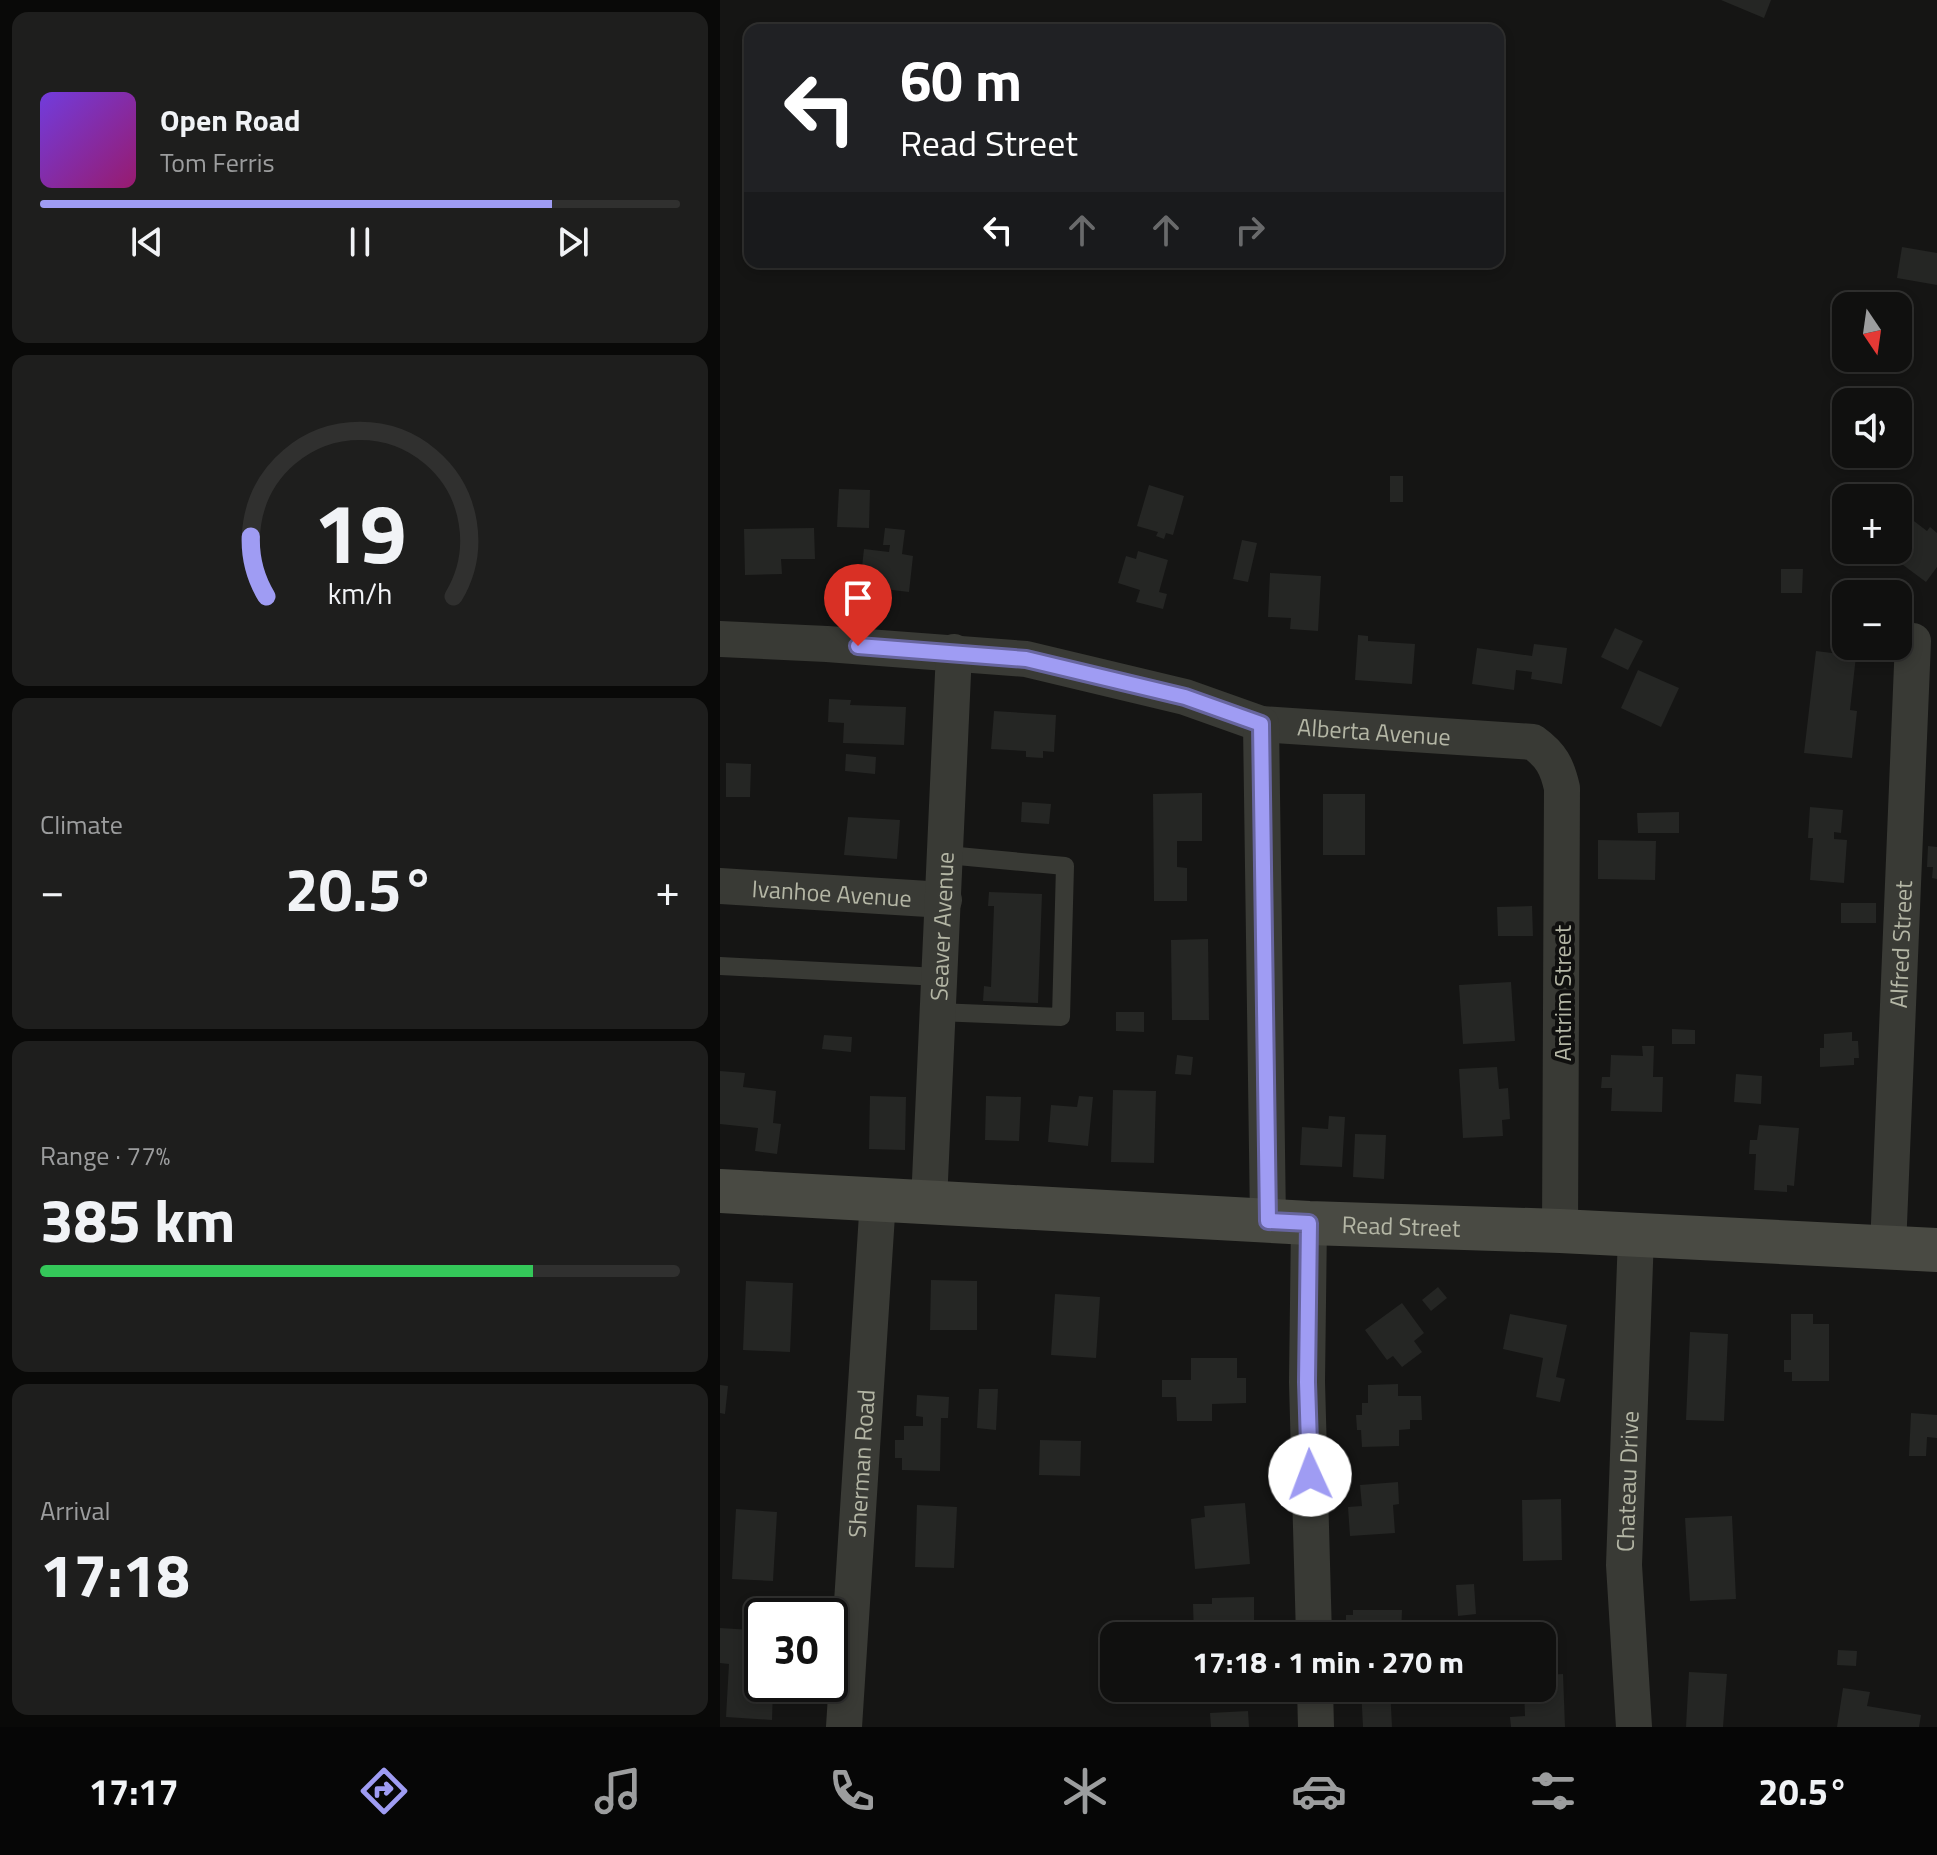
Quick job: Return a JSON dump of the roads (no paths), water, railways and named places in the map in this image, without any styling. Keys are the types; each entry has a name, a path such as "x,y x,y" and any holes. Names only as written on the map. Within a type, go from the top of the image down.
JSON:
{"main road":[{"name":"Read Street","path":"720,1191 1288,1222 1560,1231 1937,1250"}],"street":[{"name":"Alberta Avenue","path":"720,639 1026,659 1185,697 1261,724 1533,742 1551,758"},
{"name":"Alfred Street","path":"1888,1248 1913,641"},
{"name":"Seaver Avenue","path":"929,1202 954,652"},
{"path":"1261,724 1288,1222 1307,1382 1314,1622"},
{"name":"Antrim Street","path":"1551,758 1562,788 1560,1231"},
{"name":"Ivanhoe Avenue","path":"720,886 944,900"},
{"name":"Sherman Road","path":"844,1727 878,1199"},
{"name":"Chateau Drive","path":"1634,1727 1624,1565 1636,1236"},
{"path":"1315,1702 1316,1727"}],"lane":[{"path":"720,966 938,995 1061,1017 1065,866 947,855"}]}
